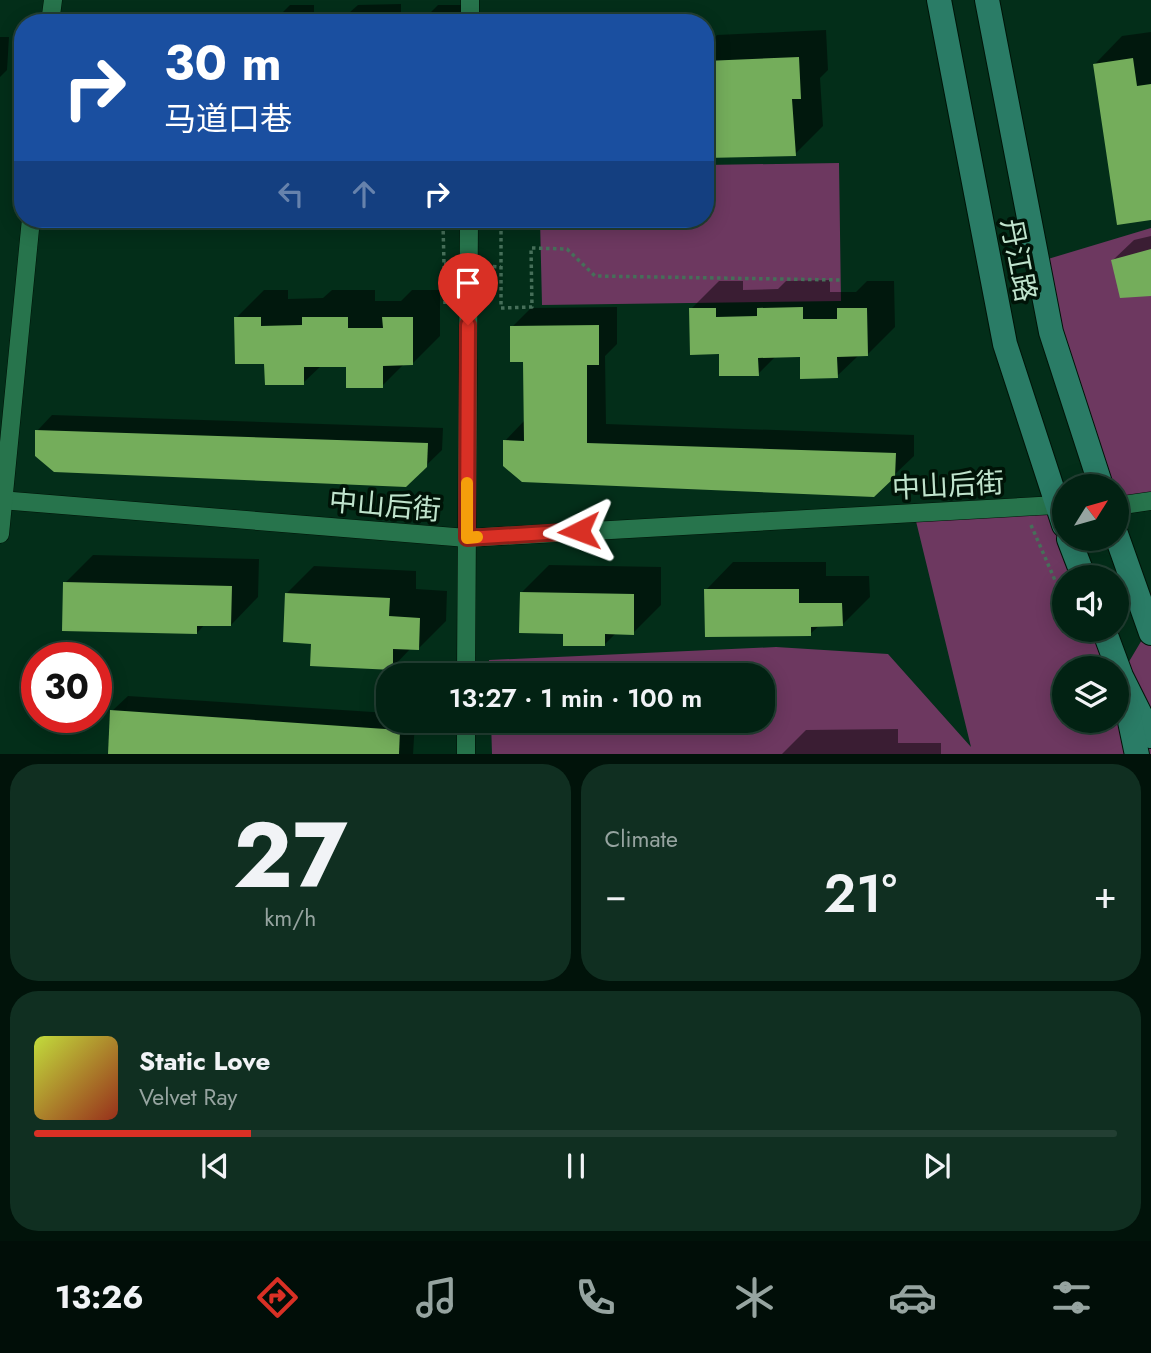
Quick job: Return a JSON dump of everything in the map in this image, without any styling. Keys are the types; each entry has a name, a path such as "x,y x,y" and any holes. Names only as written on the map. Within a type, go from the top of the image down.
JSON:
{"main road":[{"name":"丹江路","path":"939,0 1005,344 1052,490"},
{"name":"丹江路","path":"987,0 1051,332 1097,474"},
{"path":"1122,551 1150,631"},
{"path":"1129,692 1151,736"},
{"path":"1129,715 1137,754"}],"street":[{"path":"0,534 30,228"},
{"path":"466,663 469,228"},
{"name":"中山后街","path":"2,500 467,538 1024,507 1052,513"},
{"path":"1129,504 1151,501"},
{"path":"466,733 466,754"}],"path":[{"path":"443,228 445,304"},
{"path":"501,228 501,308 532,307 531,248 567,249 595,276 841,280"},
{"path":"444,264 501,267"},
{"path":"1024,507 1052,573"}],"shaded area":[{"path":"839,163 841,301 542,305 540,228 714,228 714,165"},
{"path":"1151,228 1151,501 1129,504 1129,474 1098,474 1038,262"},
{"path":"1052,505 1052,551 1074,551 1080,565 1052,565 1052,642 1109,642 1114,656 1052,656 1052,733 1129,733 1129,662 1149,628 1151,754 492,754 491,733 775,733 775,663 489,663 489,660 776,647 888,654 971,747 914,513"}],"building":[{"path":"799,57 801,99 792,99 796,156 714,158 714,61"},
{"path":"1133,58 1137,86 1151,84 1151,220 1117,225 1093,64"},
{"path":"1151,249 1151,296 1120,298 1111,260"},
{"path":"803,307 803,319 837,319 837,308 867,308 868,356 837,357 838,378 800,379 800,357 758,358 759,376 719,376 719,354 690,355 689,308 716,308 716,317 757,316 757,308"},
{"path":"234,317 261,317 261,326 302,325 302,317 348,317 348,328 383,328 382,317 413,317 413,365 383,366 383,388 346,388 346,367 304,367 304,385 265,385 264,364 235,364"},
{"path":"599,325 599,365 587,365 587,443 896,453 895,477 874,497 522,482 503,466 503,440 524,441 523,362 510,362 510,326"},
{"path":"35,430 428,443 427,467 406,487 54,472 35,456"},
{"path":"63,582 232,586 231,626 197,626 197,634 62,631"},
{"path":"704,589 799,589 799,603 842,603 843,626 811,627 811,636 705,637"},
{"path":"520,592 634,594 634,635 605,634 605,646 563,646 563,634 519,633"},
{"path":"285,593 390,598 389,616 420,618 419,650 393,649 393,663 376,663 376,669 310,666 311,644 283,642"},
{"path":"112,710 376,728 376,733 400,733 399,754 108,754"}],"slow traffic":[{"path":"467,483 467,538 477,537"}],"route":[{"path":"468,325 467,538 579,531"}]}
